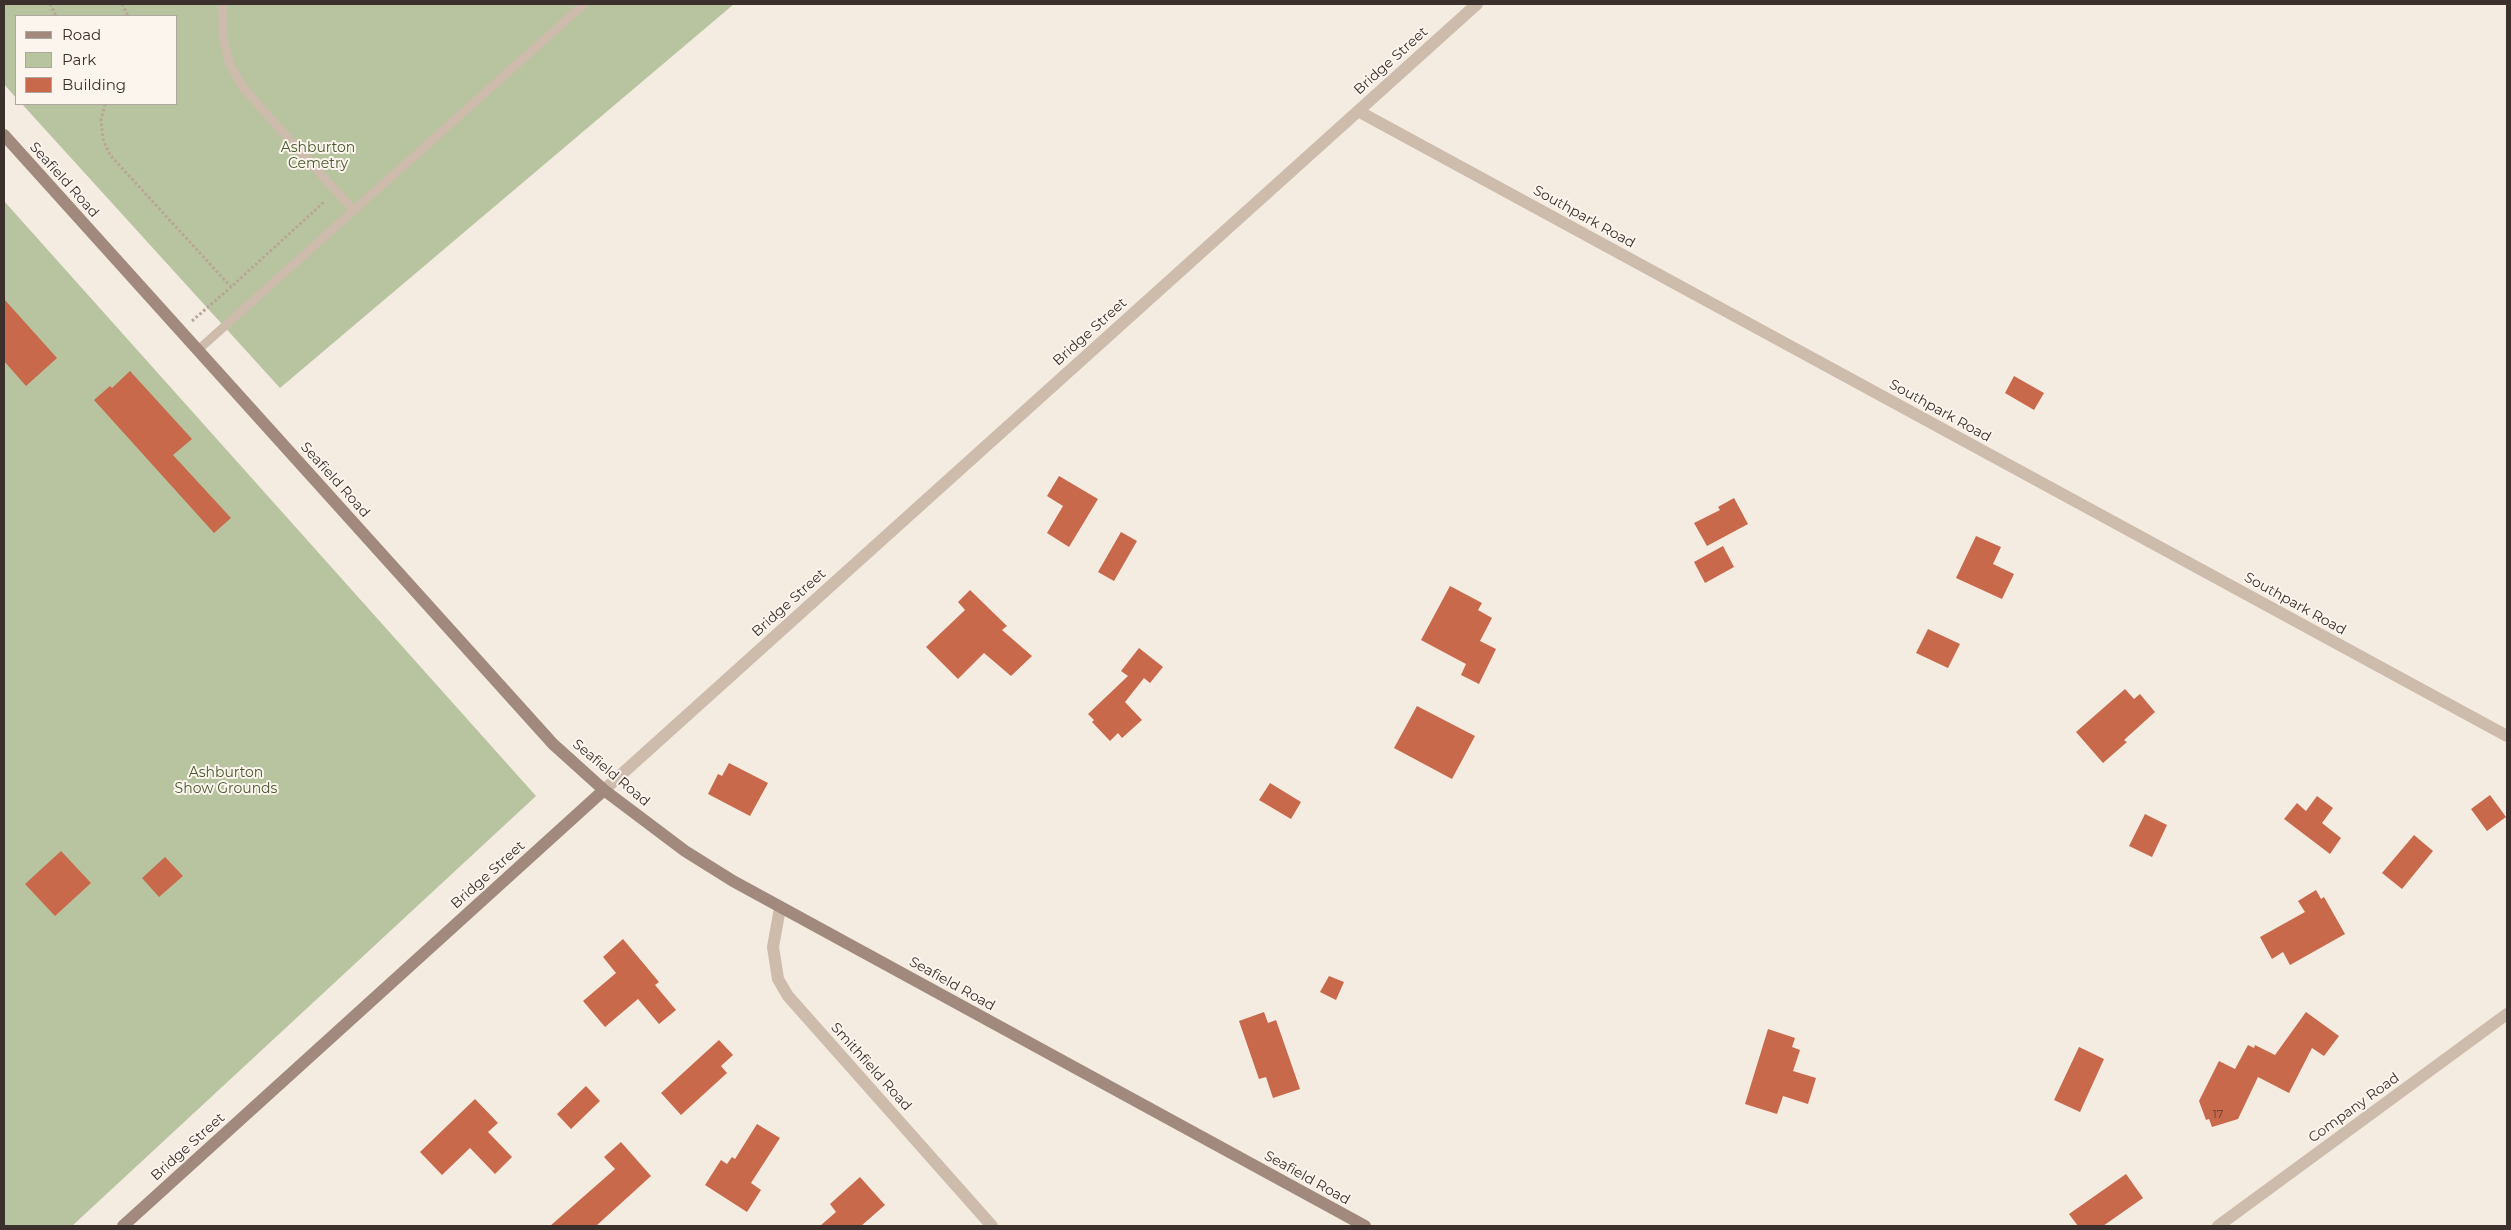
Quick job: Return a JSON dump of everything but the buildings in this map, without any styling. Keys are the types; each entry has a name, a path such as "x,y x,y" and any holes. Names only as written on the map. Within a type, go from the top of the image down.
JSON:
{"street":[{"name":"Bridge Street","path":"123,1226 1477,4"},
{"name":"Southpark Road","path":"1358,112 2507,736"},
{"name":"Seafield Road","path":"4,135 553,744 604,790 685,851 780,908 1364,1226"},
{"name":"Smithfield Road","path":"780,908 773,947 778,979 788,996 992,1226"},
{"name":"Company Road","path":"2218,1226 2507,1014"}],"lane":[{"path":"222,4 224,38 230,65 244,89 354,211"},
{"path":"198,350 584,4"}],"path":[{"path":"105,105 101,120 103,139 110,155 231,286"},
{"path":"180,331 336,191"}],"green space":[{"name":"Ashburton Cemetry","path":"4,4 734,4 280,388 23,105 178,105 178,15 15,15 15,97 4,84"},
{"name":"Ashburton Show Grounds","path":"4,201 536,796 72,1226 4,1226"}]}
